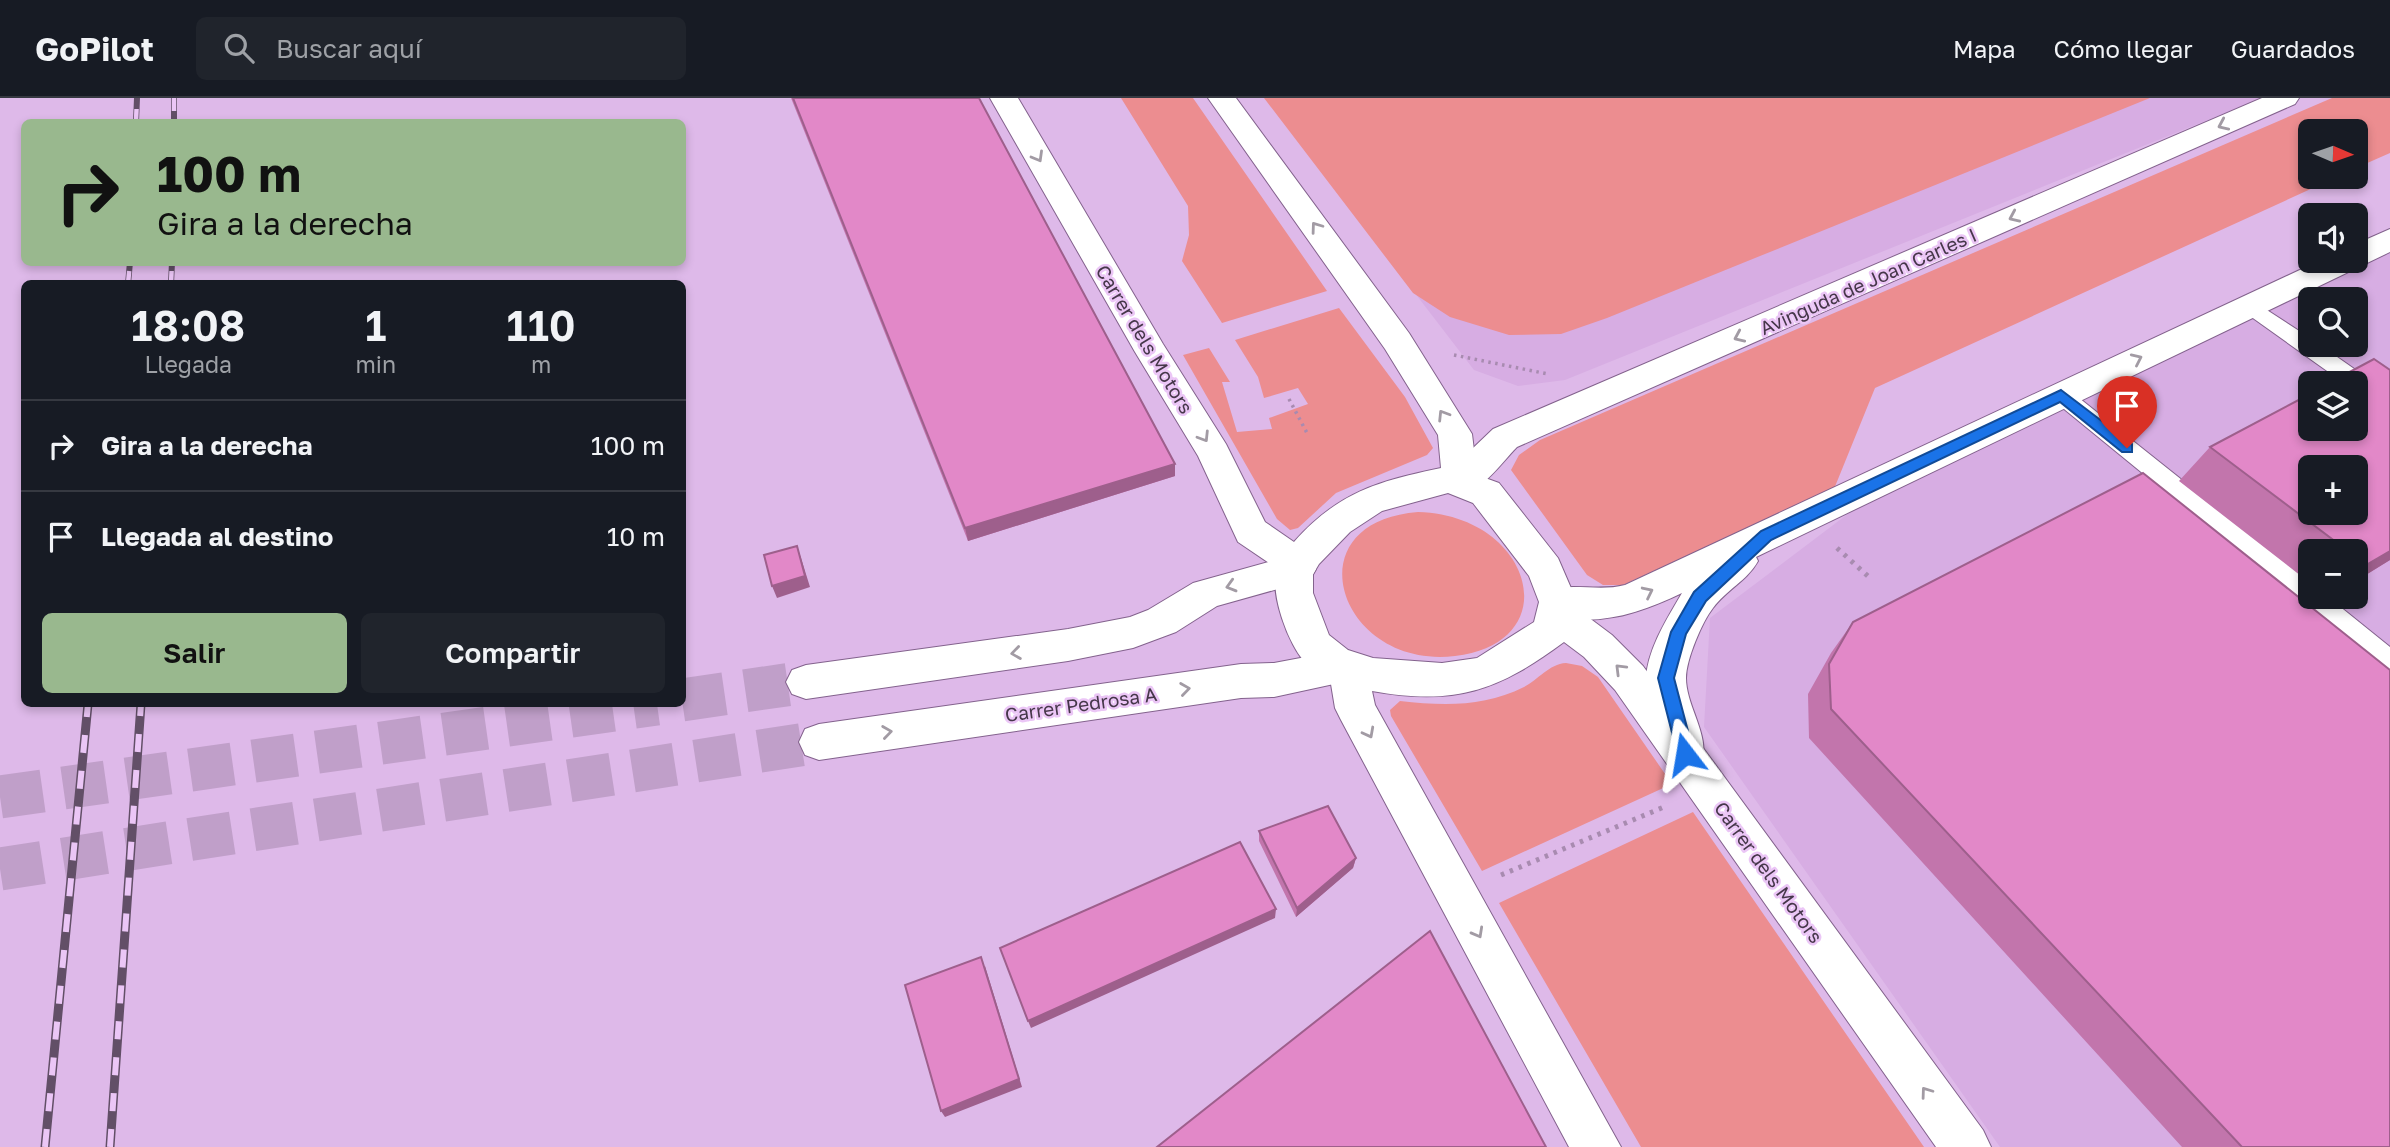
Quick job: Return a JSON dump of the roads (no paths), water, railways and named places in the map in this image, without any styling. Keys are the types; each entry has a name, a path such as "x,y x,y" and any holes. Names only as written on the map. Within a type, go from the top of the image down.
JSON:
{"street":[{"name":"Carrer dels Motors","path":"1004,98 1151,352 1214,453 1251,532 1298,567"},
{"path":"1222,98 1397,341 1455,434 1461,481"},
{"name":"Avinguda de Joan Carles I","path":"1461,481 1505,438 2286,98"},
{"path":"2368,250 2390,239"},
{"path":"1556,608 1612,604 1633,599 2320,273"},
{"path":"1450,479 1461,481 1486,493 1502,509 1545,569 1556,608 1551,631 1506,664 1478,675 1447,680 1377,675 1345,668 1319,652 1295,601 1293,575 1298,567 1346,513 1370,500 1450,479"},
{"path":"1685,754 1666,678 1679,632 1700,596 1766,536"},
{"path":"806,682 1068,645 1133,632 1162,621 1206,594 1298,567"},
{"name":"Carrer dels Motors","path":"1556,608 1629,678 1966,1147"},
{"path":"1345,668 1355,708 1596,1147"},
{"name":"Carrer Pedrosa A","path":"819,742 1345,668"}],"lane":[{"path":"2250,306 2390,405"},
{"path":"2061,395 2298,586"},
{"path":"2326,609 2390,661"}],"tunnel":[{"path":"686,699 806,682"},
{"path":"0,797 636,707"},
{"path":"0,869 819,742"}],"railway":[{"path":"136,119 137,98"},
{"path":"174,98 174,119"},
{"path":"128,280 130,266"},
{"path":"171,280 172,266"},
{"path":"45,1147 88,707"},
{"path":"110,1147 141,707"}]}
